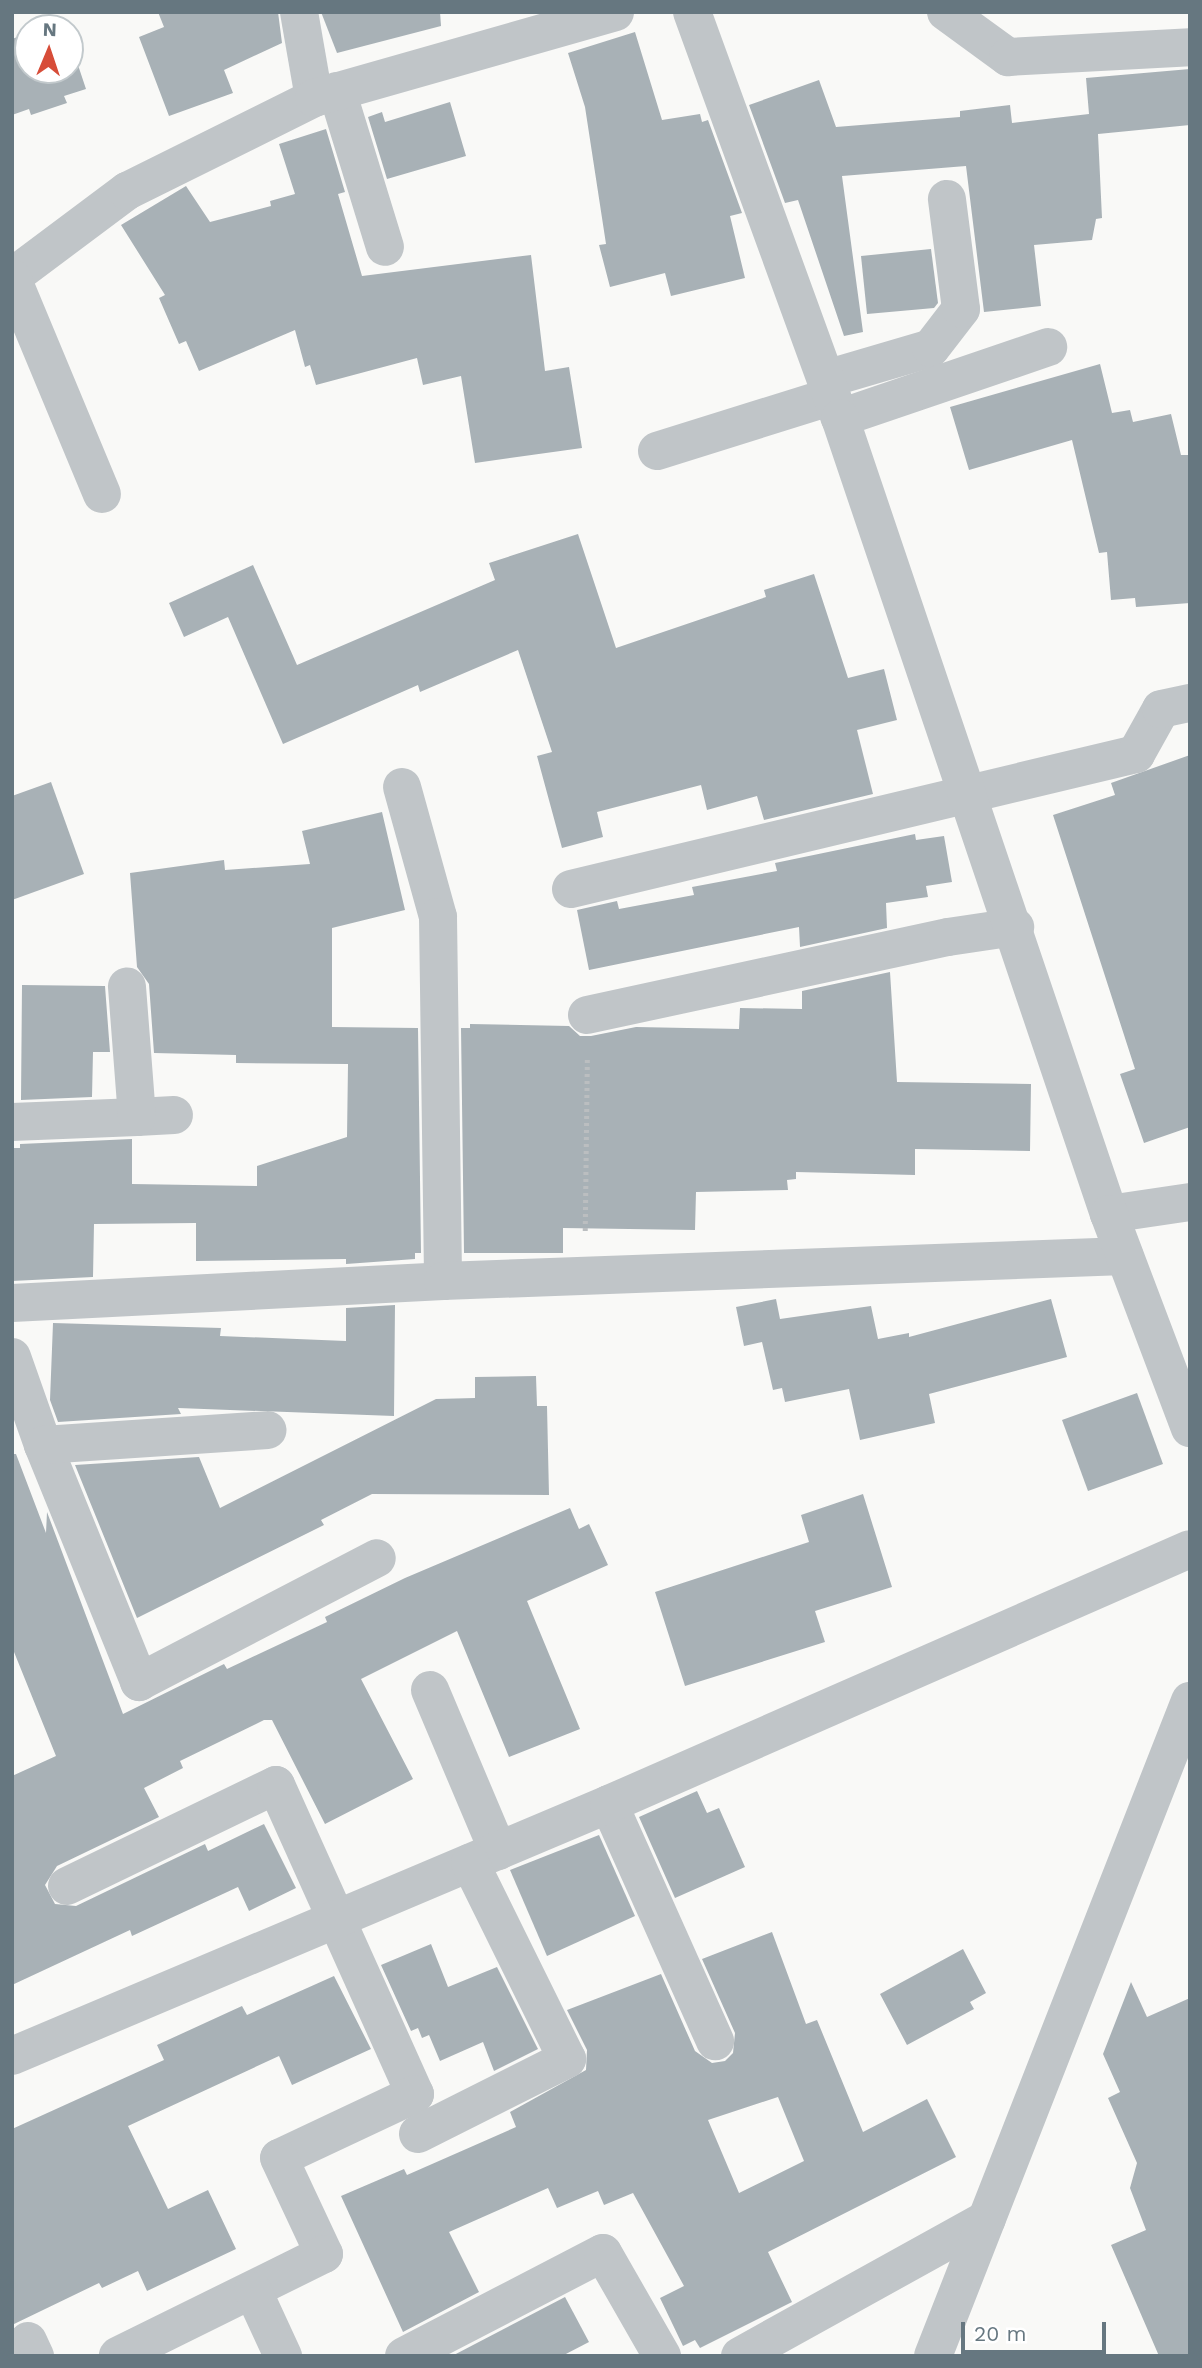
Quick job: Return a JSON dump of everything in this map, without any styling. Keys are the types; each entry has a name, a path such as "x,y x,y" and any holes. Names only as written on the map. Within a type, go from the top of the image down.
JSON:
{"street":[{"path":"299,12 325,94 385,247"},
{"path":"102,494 12,277 127,191 325,94 615,12"},
{"path":"692,12 833,398 971,796 1109,1214 1190,1428"},
{"path":"946,12 1008,57 1190,47"},
{"path":"833,398 931,348 961,309 947,199"},
{"path":"657,451 833,398 1048,347"},
{"path":"571,889 971,796 1136,754 1161,709 1190,703"},
{"path":"401,787 438,917 443,1280"},
{"path":"587,1015 948,937 1014,927"},
{"path":"127,986 137,1117"},
{"path":"12,1122 174,1115"},
{"path":"1109,1214 1190,1202"},
{"path":"12,1303 443,1280 1125,1256"},
{"path":"12,1357 43,1445 139,1682 377,1558"},
{"path":"43,1445 267,1430"},
{"path":"12,2056 337,1916 610,1804 1190,1549"},
{"path":"418,2134 567,2059 484,1857 430,1690"},
{"path":"933,2356 1190,1701"},
{"path":"67,1886 276,1785 415,2094 279,2158 324,2254 118,2356"},
{"path":"610,1804 715,2041"},
{"path":"740,2356 987,2219"},
{"path":"404,2356 603,2253 662,2356"},
{"path":"253,2291 283,2356"}],"path":[{"path":"585,1276 587,1015"}],"building":[{"path":"158,12 278,12 282,43 224,70 233,93 169,116 139,37 164,27"},
{"path":"321,12 440,12 441,26 337,53"},
{"path":"635,32 662,120 700,114 702,122 708,120 742,213 730,216 745,278 671,296 665,273 610,287 599,245 606,244 585,107 568,53"},
{"path":"14,38 14,84 84,83 86,89 64,96 67,103 31,115 29,109 12,115"},
{"path":"1190,69 1190,125 1098,134 1102,218 1096,219 1092,240 1034,245 1041,306 984,312 966,166 842,176 863,332 844,336 798,200 785,203 749,105 819,80 836,127 960,117 960,111 1010,105 1012,123 1089,114 1086,78"},
{"path":"450,102 466,156 387,179 368,117 382,112 385,122"},
{"path":"326,129 345,192 338,194 362,276 531,255 545,371 569,367 582,448 475,463 461,376 423,385 417,358 316,385 310,365 305,367 295,330 199,371 186,341 179,344 159,298 165,295 121,225 186,186 210,222 271,206 270,201 295,194 279,144"},
{"path":"931,249 938,303 934,308 867,314 861,256"},
{"path":"1100,364 1112,413 1130,410 1133,422 1171,414 1181,455 1190,455 1190,603 1136,607 1135,598 1111,600 1107,552 1099,553 1072,440 969,470 950,407"},
{"path":"578,534 616,648 766,597 764,590 814,574 848,678 884,669 897,720 857,730 873,794 764,820 757,796 707,810 701,785 597,812 603,837 562,848 537,756 552,752 518,650 420,692 418,685 283,744 228,617 184,637 169,603 253,565 297,665 495,580 489,563"},
{"path":"1190,755 1190,1127 1144,1143 1120,1074 1135,1069 1053,815 1115,795 1111,783"},
{"path":"51,782 84,874 12,900 12,796"},
{"path":"382,812 405,910 332,928 332,1027 418,1028 421,1253 415,1253 415,1259 346,1264 346,1259 196,1261 196,1223 94,1224 93,1277 12,1281 12,1148 20,1148 20,1144 132,1139 132,1184 257,1186 257,1166 347,1137 348,1064 236,1063 236,1055 154,1053 149,984 137,967 130,873 224,860 225,870 310,864 302,831"},
{"path":"915,834 916,840 944,836 952,882 926,886 928,897 886,903 887,928 800,947 799,927 589,970 577,910 617,901 619,909 694,895 692,887 777,871 775,863"},
{"path":"890,972 897,1082 1031,1084 1030,1151 915,1149 915,1175 796,1172 796,1179 787,1180 788,1190 696,1192 695,1230 563,1228 563,1253 464,1253 461,1028 470,1028 470,1024 569,1026 580,1036 636,1027 739,1029 740,1008 802,1009 802,991"},
{"path":"22,985 105,986 110,1052 93,1052 92,1097 21,1100"},
{"path":"776,1299 780,1319 871,1306 878,1339 909,1333 909,1337 1051,1299 1067,1357 929,1394 935,1423 860,1440 849,1389 785,1402 782,1388 773,1390 762,1342 744,1346 736,1307"},
{"path":"395,1305 394,1416 178,1408 181,1414 58,1422 50,1400 53,1323 221,1328 220,1336 346,1341 346,1308"},
{"path":"536,1376 537,1406 547,1406 549,1495 372,1494 321,1520 324,1525 137,1618 75,1465 199,1457 220,1508 436,1399 475,1398 475,1377"},
{"path":"1137,1393 1163,1464 1088,1491 1062,1420"},
{"path":"12,1454 16,1454 46,1533 47,1512 123,1714 224,1664 227,1669 327,1622 325,1617 405,1578 570,1508 579,1529 589,1524 608,1565 527,1601 580,1729 509,1757 457,1631 361,1679 413,1779 325,1824 272,1720 264,1720 180,1761 183,1768 144,1788 159,1817 57,1866 45,1885 55,1904 76,1906 205,1844 208,1851 264,1824 296,1888 249,1911 238,1887 132,1936 130,1930 12,1985 12,1776 56,1756 12,1647"},
{"path":"863,1494 892,1587 815,1611 825,1642 685,1686 655,1592 809,1542 801,1515"},
{"path":"697,1791 707,1813 719,1808 745,1867 675,1898 639,1817"},
{"path":"599,1835 635,1916 547,1956 510,1870"},
{"path":"772,1932 806,2024 817,2020 863,2132 927,2099 956,2157 768,2252 792,2302 700,2348 695,2340 683,2346 660,2298 684,2286 633,2193 604,2205 598,2191 557,2208 548,2188 449,2232 479,2292 403,2332 341,2196 404,2169 407,2175 516,2127 510,2112 586,2070 587,2050 567,2010 661,1974 695,2051 712,2063 725,2061 733,2053 735,2033 702,1959","holes":["778,2097 804,2161 739,2193 708,2120"]},
{"path":"431,1944 448,1987 497,1967 538,2049 494,2071 483,2042 440,2061 429,2035 422,2038 418,2028 411,2031 381,1965"},
{"path":"963,1949 986,1993 970,2002 974,2009 907,2045 880,1994"},
{"path":"334,1976 371,2049 292,2085 279,2056 128,2126 168,2209 208,2190 236,2249 147,2291 138,2271 102,2288 99,2283 12,2325 12,2129 164,2060 157,2045 242,2006 247,2015"},
{"path":"1131,1982 1147,2017 1190,1998 1190,2356 1159,2356 1111,2245 1146,2230 1130,2188 1137,2163 1108,2098 1120,2092 1103,2054"},
{"path":"565,2297 589,2342 562,2356 452,2356"}]}
